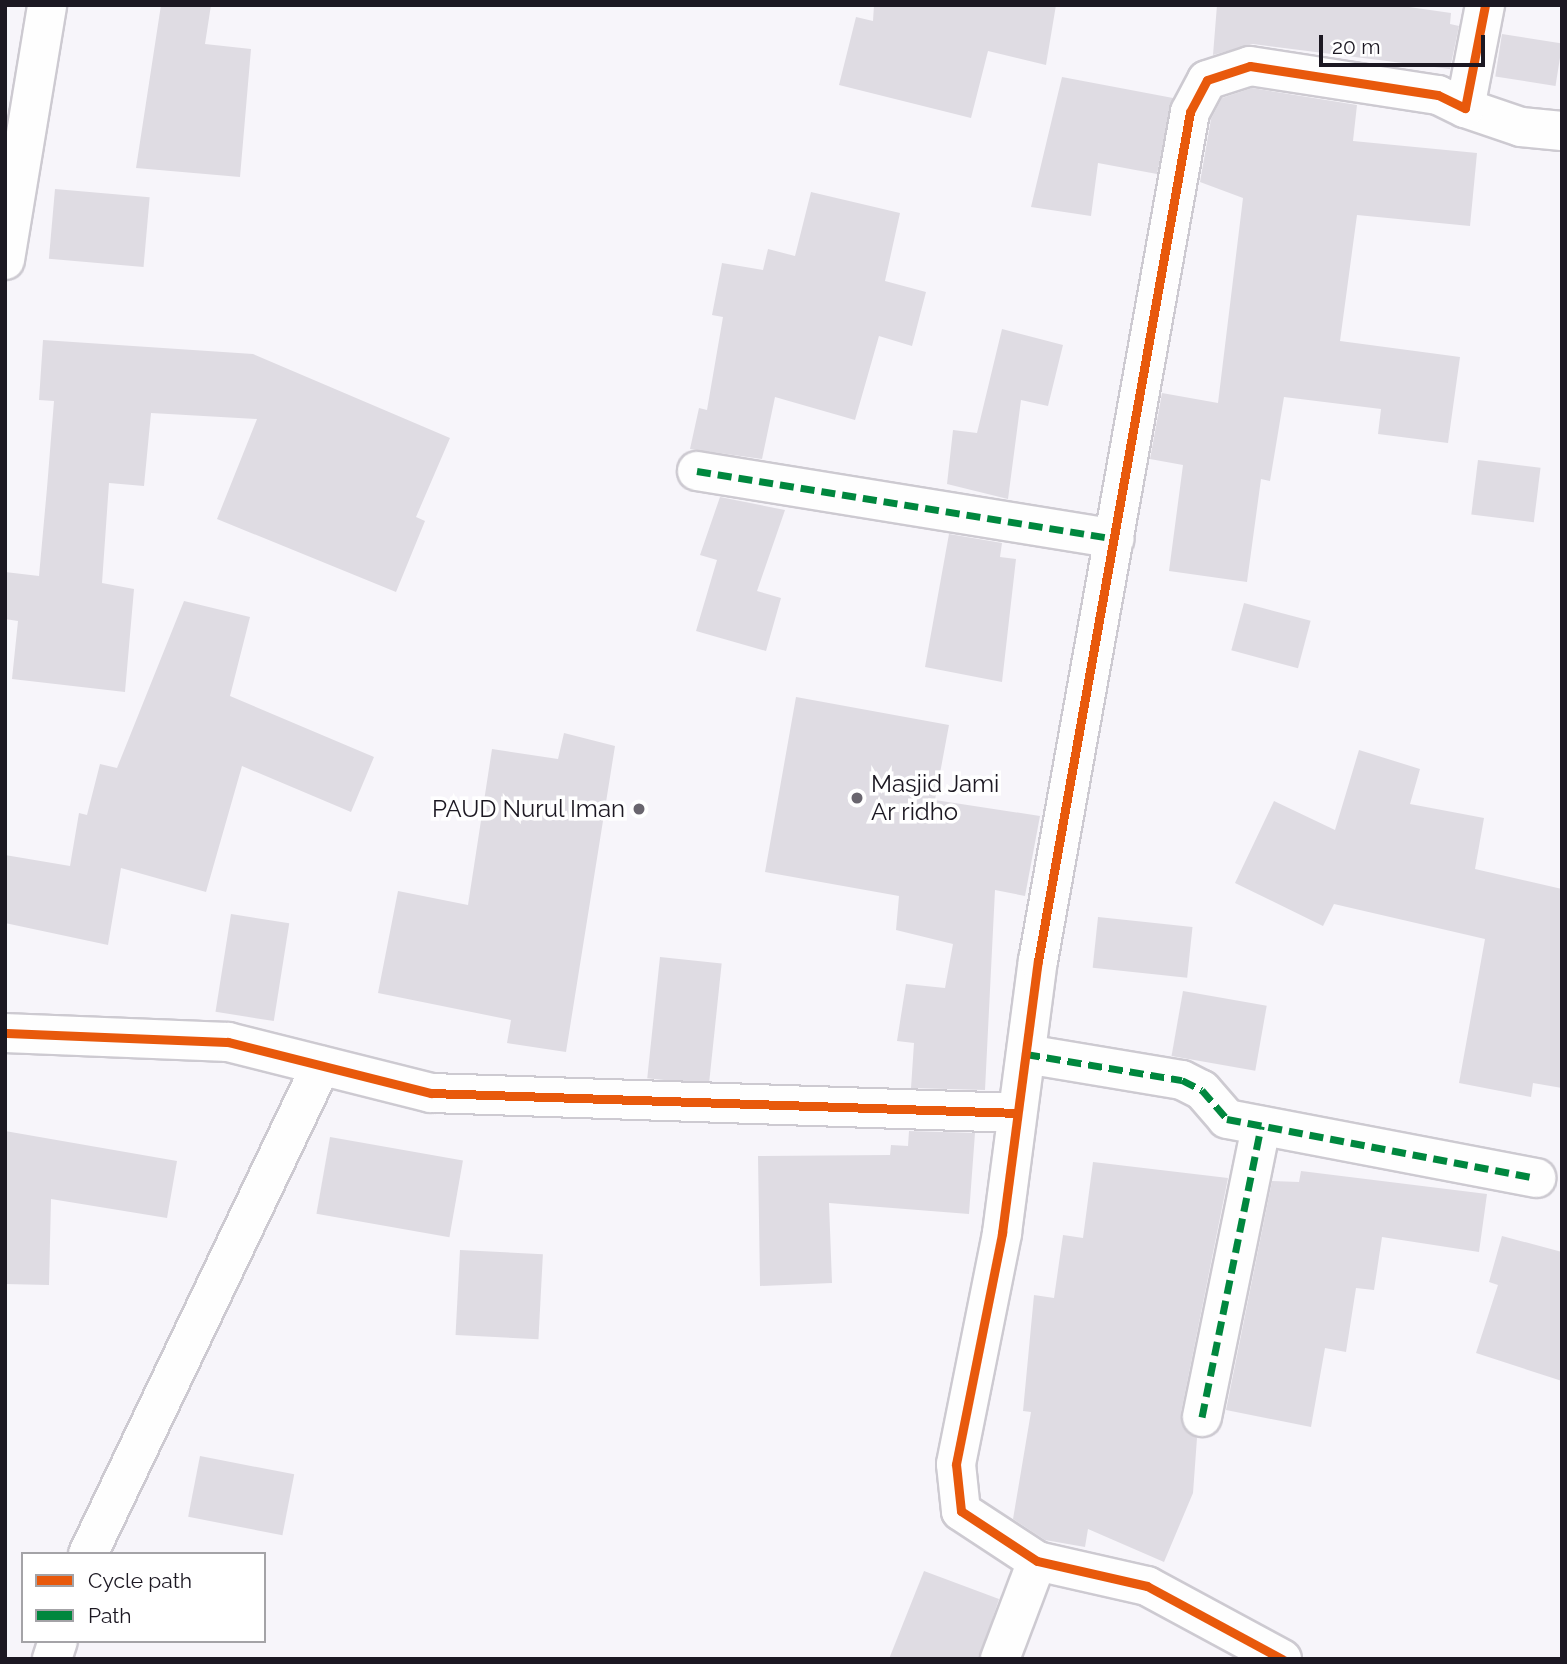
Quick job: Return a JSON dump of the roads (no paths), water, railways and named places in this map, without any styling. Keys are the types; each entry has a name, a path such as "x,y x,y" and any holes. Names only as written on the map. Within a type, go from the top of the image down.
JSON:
{"street":[{"path":"5,260 47,5"},
{"path":"1465,108 1485,5"},
{"path":"1282,1659 1147,1586 1037,1561 961,1511 955,1488 1173,182 1190,112 1207,80 1226,70 1280,67 1438,94 1465,108 1521,127 1562,131"},
{"path":"697,471 1115,539"},
{"path":"5,1033 228,1042 431,1093 513,1099 1017,1113"},
{"path":"1026,1055 1182,1080 1202,1090 1227,1119 1536,1178"},
{"path":"89,1552 321,1066"},
{"path":"1202,1417 1261,1126"},
{"path":"1000,1659 1037,1561"}],"place":[{"name":"Masjid Jami Ar ridho","path":"857,798"},
{"name":"PAUD Nurul Iman","path":"639,809"}]}
